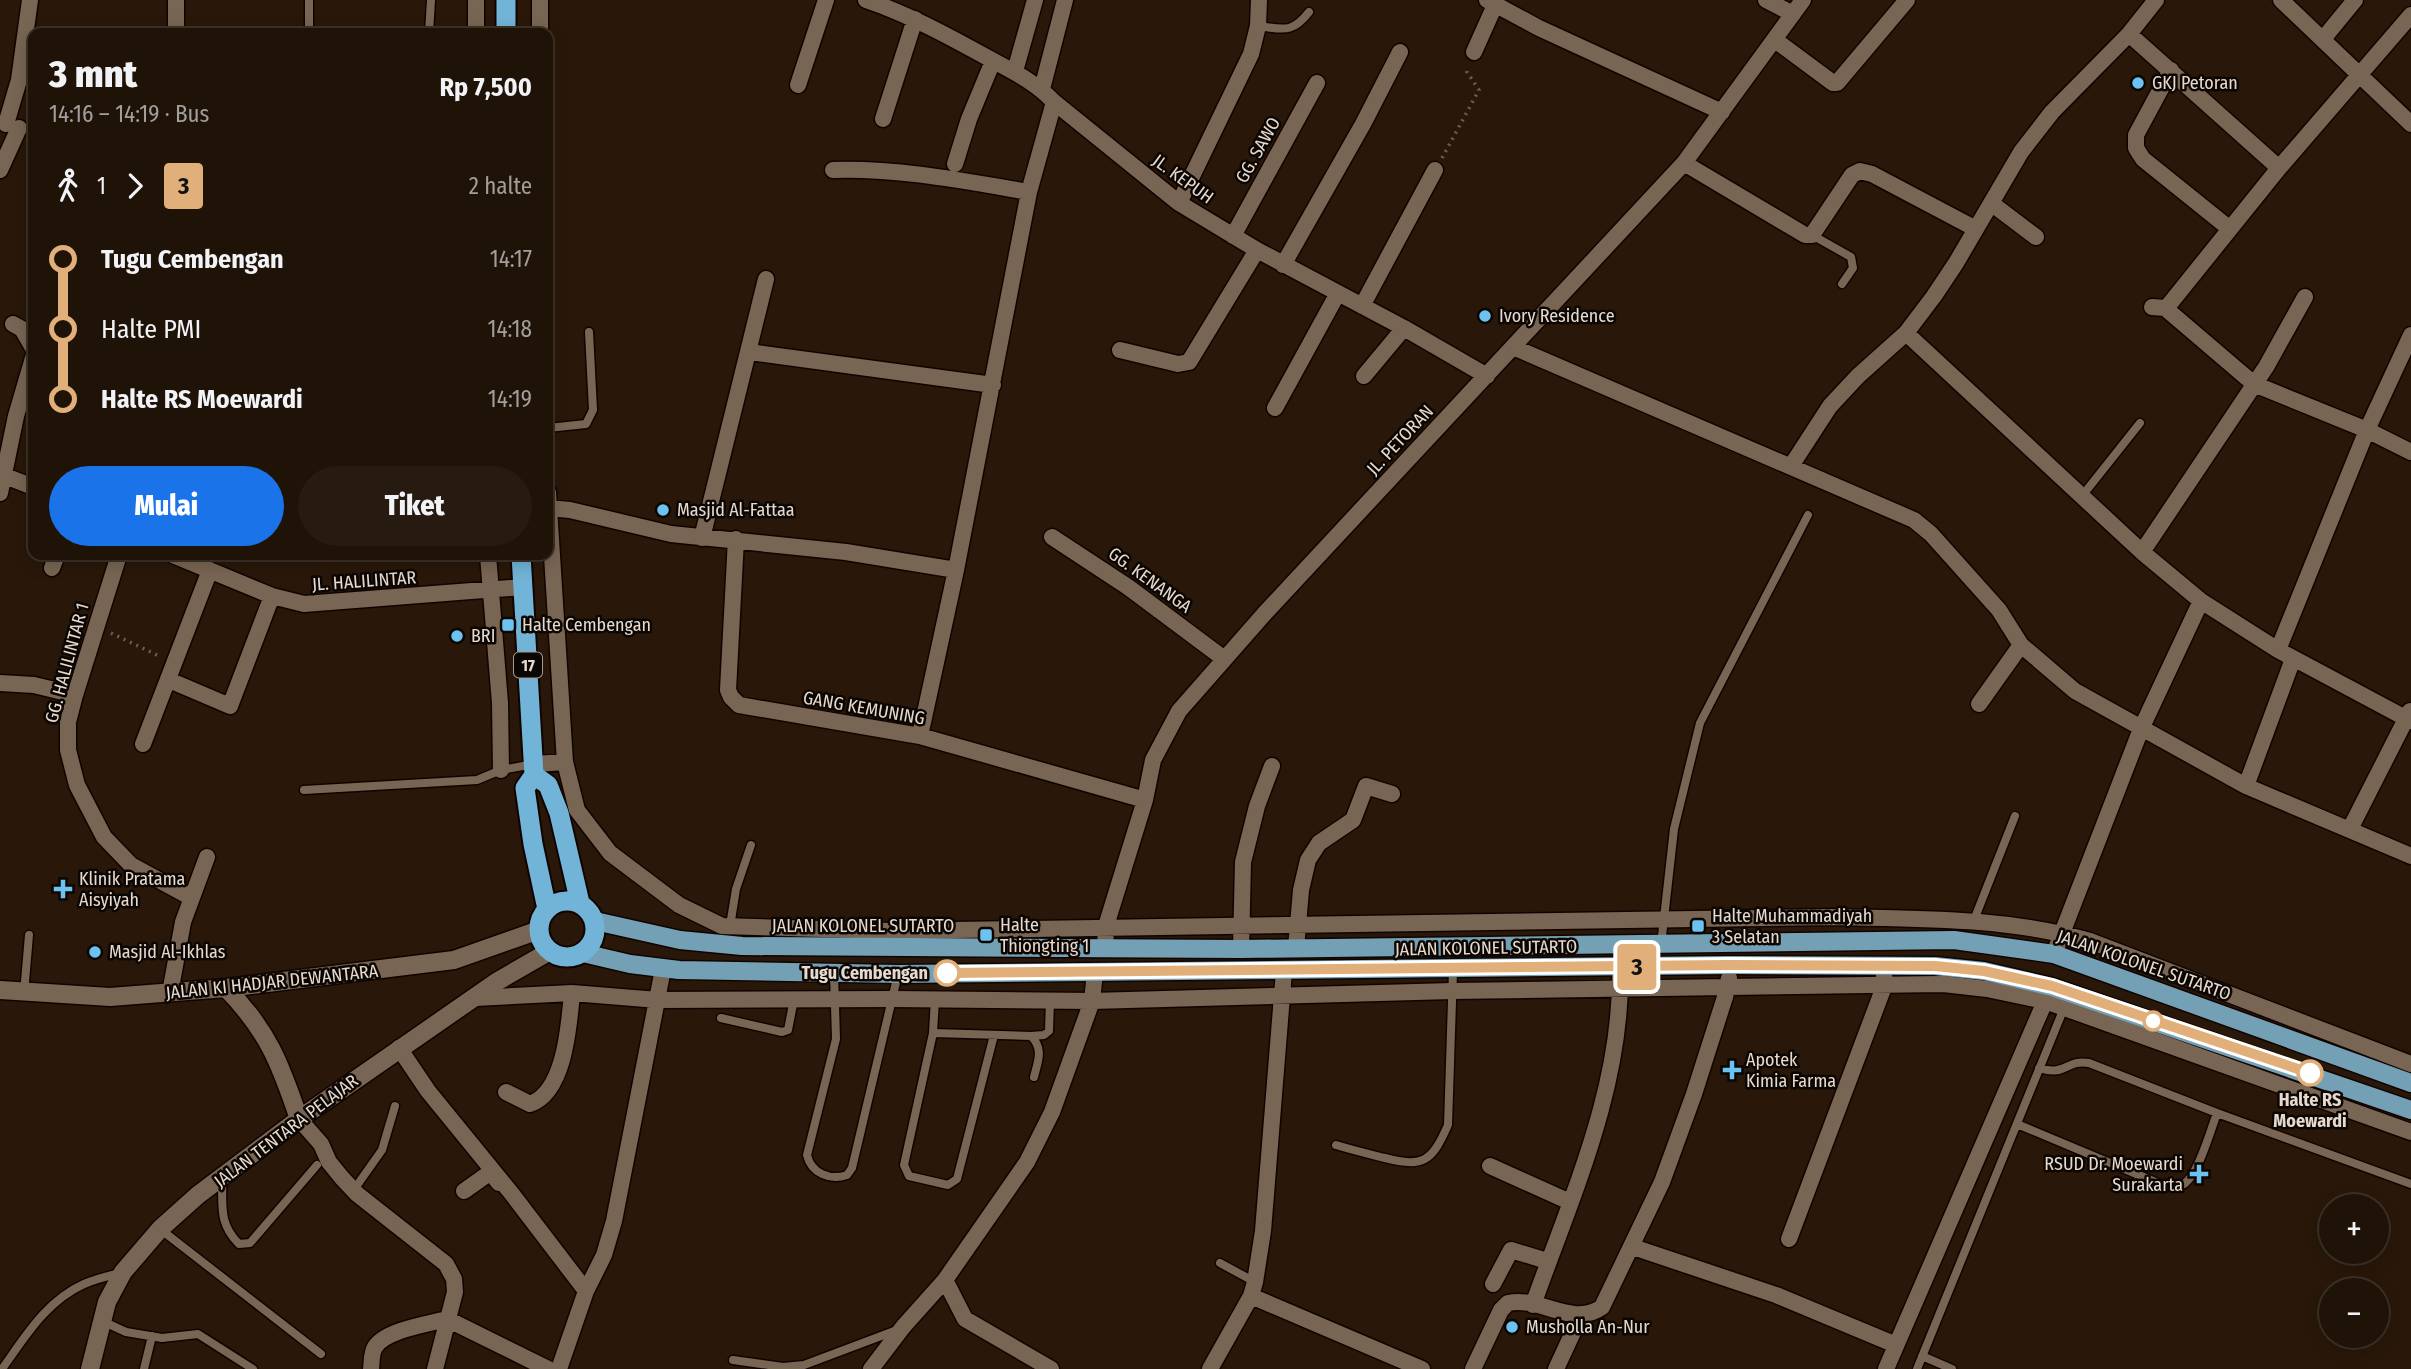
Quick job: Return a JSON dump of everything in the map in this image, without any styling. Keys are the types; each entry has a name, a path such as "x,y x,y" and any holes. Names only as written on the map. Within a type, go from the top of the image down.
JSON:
{"highway":[{"path":"506,0 506,28"},
{"name":"17","path":"521,560 534,769 525,788 533,844 547,909"},
{"path":"534,769 548,785 559,813 578,895 595,921 591,944 583,953 566,957 550,951 542,942 539,930 541,919 547,909 557,902 578,895"}],"main road":[{"name":"JALAN KOLONEL SUTARTO","path":"595,921 680,940 741,946 816,938 1105,948 1241,949 1954,940 2054,954 2411,1083"},
{"name":"JALAN KI HADJAR DEWANTARA","path":"0,990 110,997 226,988 454,960 539,930"},
{"name":"JALAN TENTARA PELAJAR","path":"90,1369 107,1302 123,1272 160,1229 299,1119 512,972 550,951"},
{"name":"JALAN KOLONEL SUTARTO","path":"583,953 663,969 898,974 1729,965 1935,966 1984,971 2411,1110"},
{"path":"226,988 268,1042 279,1063 299,1119"}],"street":[{"path":"0,170 15,126 30,0"},
{"path":"176,0 176,28"},
{"path":"476,0 476,28"},
{"path":"540,0 540,28"},
{"path":"798,85 826,0"},
{"name":"JL. KEPUH","path":"866,0 891,4 1015,71 1042,89 1054,102 1179,203 1283,265 1404,328 1487,376"},
{"path":"1015,71 1035,0"},
{"path":"1042,89 1065,0"},
{"path":"1179,203 1251,54 1258,26 1259,0"},
{"path":"1766,0 1793,14"},
{"name":"JL. PETORAN","path":"1105,948 1106,926 1145,800 1153,760 1179,711 1223,658 1684,163 1803,0"},
{"path":"1775,40 1833,83 1838,83 1907,0"},
{"path":"1791,466 1830,407 1858,376 1906,333 1941,285 2021,152 2052,113 2129,34 2156,0"},
{"path":"2281,0 2411,124"},
{"path":"2323,38 2356,0"},
{"path":"1474,52 1491,3 1539,28 1722,112"},
{"path":"2411,15 2230,229 2159,308 2254,384 2367,430 2411,452"},
{"path":"883,119 915,19"},
{"path":"2129,34 2279,168"},
{"path":"1283,265 1401,52"},
{"path":"955,164 969,119 993,61"},
{"path":"2171,71 2136,135 2136,148 2143,159 2230,229"},
{"name":"GG. SAWO","path":"1233,236 1317,83"},
{"path":"919,736 956,570 1029,192 1054,102"},
{"path":"1684,163 1802,234 1812,234 1852,175 1860,171 1872,174 1976,229"},
{"path":"833,170 913,173 1029,192"},
{"path":"1362,306 1435,170"},
{"path":"1991,204 2036,237"},
{"path":"1120,350 1178,364 1189,362 1257,250"},
{"path":"702,538 765,279"},
{"path":"1275,408 1339,293"},
{"path":"2142,552 2266,367 2305,297"},
{"path":"13,324 22,329 28,339"},
{"path":"1364,376 1404,328"},
{"path":"1906,333 2142,552 2201,601 2293,659 2409,716 2350,829"},
{"path":"2278,650 2367,430 2411,335"},
{"path":"1513,347 1903,514 1921,525 1999,611 2021,645 2075,691 2246,786 2411,856"},
{"path":"749,352 992,384"},
{"path":"0,493 1,474 28,376"},
{"path":"1,474 28,485"},
{"path":"553,508 671,534 846,552 956,570"},
{"name":"GG. KENANGA","path":"1052,537 1128,587 1223,658"},
{"name":"GANG KEMUNING","path":"736,539 728,690 735,703 744,707 919,736 1145,800"},
{"name":"GG. HALILINTAR 1","path":"117,560 75,695 68,722 68,750 77,785 97,827 117,852 131,865 190,897"},
{"name":"JL. HALILINTAR","path":"185,560 272,596 297,603 324,604 524,587"},
{"path":"488,560 500,703 502,770"},
{"path":"551,560 565,762 577,810 610,853 678,905 722,926 816,938"},
{"path":"143,744 210,570"},
{"path":"169,680 230,706 272,596"},
{"path":"2054,954 2141,729 2201,601"},
{"path":"526,623 555,623"},
{"path":"1979,704 2021,645"},
{"path":"2246,786 2293,659"},
{"path":"0,676 0,683 34,685 75,695"},
{"path":"534,769 565,762"},
{"path":"1241,949 1243,863 1257,806 1272,766"},
{"path":"1296,948 1302,878 1312,851 1319,843 1353,820 1366,786 1392,794"},
{"path":"170,993 180,934 190,897 207,857"},
{"path":"892,939 1106,926 1832,916 1974,920 2062,933 2090,941 2411,1065"},
{"path":"1474,1369 1504,1306 1513,1302 1533,1304 1581,1315 1595,1312 1602,1307 1662,1182 1728,987 1729,965"},
{"path":"1789,1239 1885,984 1883,966"},
{"path":"1533,1304 1602,1105 1614,1056 1620,967"},
{"path":"559,1369 586,1292 604,1255 614,1221 663,969"},
{"path":"1210,1369 1253,1289 1263,1231 1284,971"},
{"path":"871,1369 903,1327 946,1280 1032,1153 1052,1112 1092,1001 1095,972"},
{"path":"475,998 572,993 658,1000 1092,1001 1282,994 1620,988 1885,984 1965,986 2049,994 2064,1008 2411,1132"},
{"path":"506,1093 530,1104 538,1101 550,1089 558,1075 569,1026 572,993"},
{"path":"1886,1369 2049,994"},
{"path":"399,1048 428,1091 512,1194 586,1292"},
{"path":"299,1119 321,1144 329,1161 354,1191 446,1264 454,1279 455,1292 435,1369"},
{"path":"1490,1166 1570,1202"},
{"path":"464,1191 492,1174 507,1195 512,1194"},
{"path":"1633,1247 1776,1295 1896,1345"},
{"path":"1493,1284 1511,1250 1547,1261"},
{"path":"946,1280 965,1319 1052,1369"},
{"path":"1253,1289 1422,1369"},
{"path":"1556,1369 1581,1315"},
{"path":"372,1369 373,1349 383,1339 447,1319 548,1369"}],"lane":[{"path":"309,0 309,28"},
{"path":"429,28 431,0"},
{"path":"1258,26 1285,29 1296,27 1309,12"},
{"path":"1812,234 1851,257 1853,268 1842,284"},
{"path":"553,427 586,424 590,418 593,410 589,332"},
{"path":"2082,496 2140,423"},
{"path":"1661,945 1674,829 1700,723 1808,516"},
{"path":"304,790 477,780 502,770 534,769"},
{"path":"1974,920 2015,816"},
{"path":"730,926 736,890 751,845"},
{"path":"24,993 29,935"},
{"path":"1336,1145 1410,1164 1425,1160 1440,1144 1448,1125 1453,970"},
{"path":"834,973 836,1039 807,1155 810,1166 832,1177 847,1175 852,1168 898,974"},
{"path":"721,1018 782,1032 788,1030 794,999"},
{"path":"935,999 933,1033 904,1165 909,1176 948,1185 957,1178 994,1035"},
{"path":"933,1033 1044,1035 1049,1031 1050,1000"},
{"path":"1917,1369 2064,1008"},
{"path":"1031,1036 1038,1043 1040,1054 1034,1077"},
{"path":"2039,1068 2053,1073 2061,1072 2079,1061 2089,1063 2411,1184"},
{"path":"354,1191 382,1150 395,1105"},
{"path":"2017,1124 2165,1186 2174,1187 2187,1181 2194,1172 2217,1113"},
{"path":"222,1178 223,1223 239,1244 250,1243 317,1165"},
{"path":"160,1229 321,1354"},
{"path":"1220,1263 1253,1289"},
{"path":"2,1369 27,1332 54,1301 84,1284 123,1272"},
{"path":"102,1321 126,1332 162,1338 198,1334 253,1369"},
{"path":"733,1360 783,1367 804,1365 903,1327"},
{"path":"144,1369 152,1336"},
{"path":"1922,1356 1952,1369"}],"path":[{"path":"1435,170 1479,90 1467,72 1474,52"},
{"path":"97,626 176,663"}],"bus line":[{"name":"3","path":"947,973 1453,970 1729,965 1935,966 1984,971 2052,986 2310,1073"}],"place":[{"name":"GKJ Petoran","path":"2138,83"},
{"name":"Ivory Residence","path":"1485,316"},
{"name":"Masjid Al-Fattaa","path":"663,510"},
{"name":"Halte Cembengan","path":"508,625"},
{"name":"BRI","path":"457,636"},
{"name":"Klinik Pratama Aisyiyah","path":"63,889"},
{"name":"Halte Muhammadiyah 3 Selatan","path":"1698,926"},
{"name":"Halte Thiongting 1","path":"986,935"},
{"name":"Masjid Al-Ikhlas","path":"95,952"},
{"name":"Tugu Cembengan","path":"947,973"},
{"name":"Apotek Kimia Farma","path":"1732,1070"},
{"name":"Halte RS Moewardi","path":"2310,1073"},
{"name":"RSUD Dr. Moewardi Surakarta","path":"2199,1174"},
{"name":"Musholla An-Nur","path":"1512,1327"}]}
